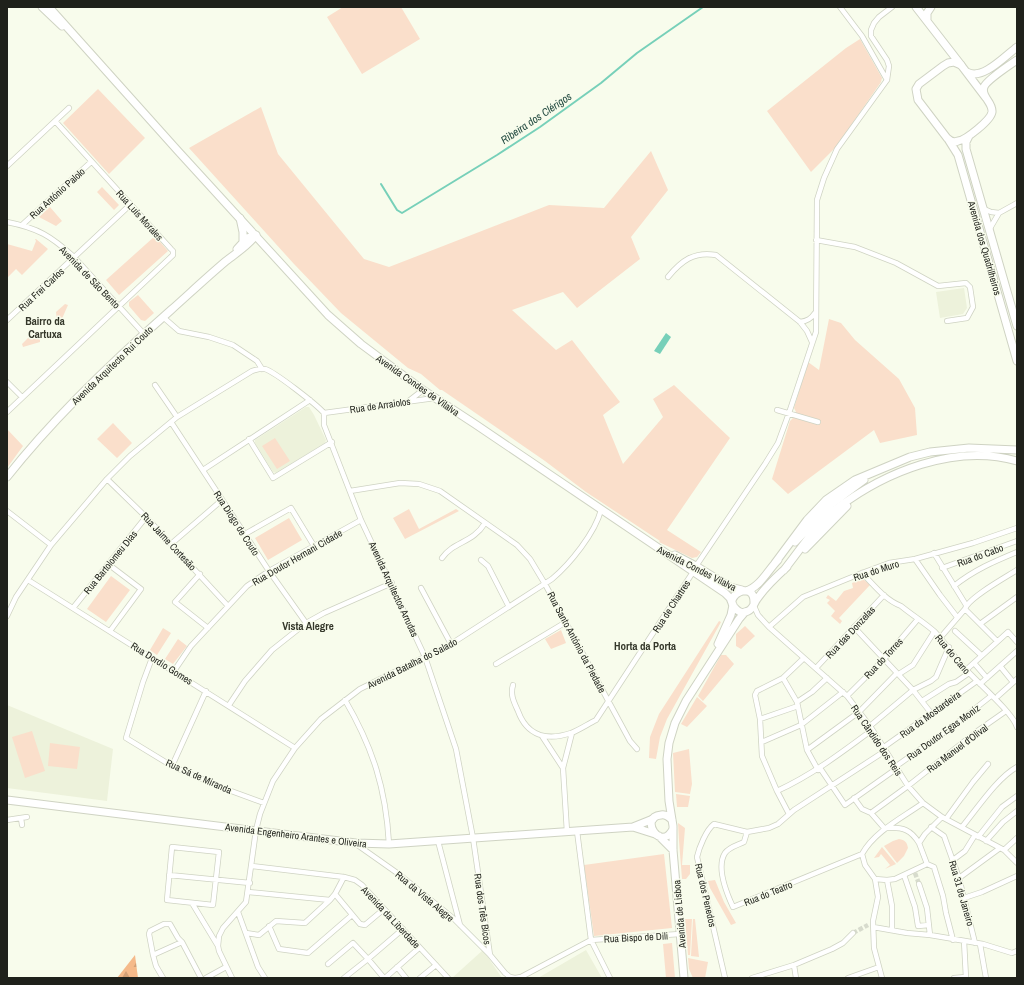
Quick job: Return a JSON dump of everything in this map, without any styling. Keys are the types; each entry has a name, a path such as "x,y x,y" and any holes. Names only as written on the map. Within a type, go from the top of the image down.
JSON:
{"main road":[{"path":"42,7 81,43"},
{"path":"49,7 57,14 81,43"},
{"path":"916,7 924,10 931,7"},
{"path":"916,7 988,101"},
{"path":"928,23 927,13 931,7"},
{"name":"Avenida Condes de Vilalva","path":"81,43 328,315 361,344 423,390 601,510"},
{"path":"943,66 949,57 946,46"},
{"path":"966,72 972,75 982,74 1017,47"},
{"path":"961,66 958,63 952,62 943,66 919,84 916,92 918,100 947,138 953,142 960,141 987,122 991,117 992,111 983,91 985,84 1017,60"},
{"name":"Avenida dos Quadrilheiros","path":"970,134 967,138 966,146 1017,326"},
{"name":"Avenida dos Quadrilheiros","path":"947,138 958,154 1017,361"},
{"path":"240,217 244,244 268,248"},
{"name":"Avenida Arquitecto Rui Couto","path":"7,477 28,450 91,384 162,317 226,262 244,244 247,238 256,235"},
{"path":"708,666 729,619 735,594 755,586 830,505 856,485 883,468 910,457 930,452 983,448 1017,450"},
{"path":"657,835 666,836 673,829 669,801 667,759 672,732 686,702 736,623 784,570 817,528 835,510 862,492 895,474 932,461 980,456 997,457 1017,461"},
{"name":"Avenida Condes Vilalva","path":"601,510 653,545 694,569 730,587 744,591"},
{"name":"Avenida Condes Vilalva","path":"694,569 725,593 733,604"},
{"path":"744,591 752,594 754,604"},
{"path":"733,604 738,611 746,612"},
{"name":"Avenida Engenheiro Arantes e Oliveira","path":"7,800 356,843 390,844 633,827 655,817"},
{"path":"669,801 655,817 651,825 652,829 657,835 673,850"},
{"path":"655,817 660,815 667,816 672,820"},
{"name":"Avenida Engenheiro Arantes e Oliveira","path":"633,827 657,835"},
{"name":"Avenida de Lisboa","path":"673,829 673,850 684,978"}],"street":[{"path":"840,7 862,36 887,80"},
{"path":"887,80 889,66 887,60 871,36 870,30 879,17 892,7"},
{"name":"Rua de Chartres","path":"572,733 596,720 778,442 816,332 817,200 824,178 837,149 887,80"},
{"path":"7,166 69,108"},
{"name":"Rua Luís Morales","path":"55,121 173,253 172,258 119,307"},
{"name":"Rua António Palolo","path":"22,224 92,162"},
{"path":"989,230 999,213 1017,203"},
{"name":"Rua Frei Carlos","path":"7,320 130,204"},
{"path":"984,209 999,213"},
{"name":"Avenida de São Bento","path":"7,222 22,224 34,228 49,236 74,257 144,334"},
{"path":"816,240 855,247 896,262 938,286 966,283 970,287 973,307 967,318 947,321"},
{"path":"668,277 678,265 692,257 706,253 716,255 800,322 807,331 812,342"},
{"path":"7,412 119,307"},
{"path":"800,322 806,321 813,317 816,312"},
{"path":"162,317 179,331 211,337 233,345 257,361 262,369"},
{"path":"7,616 16,597 51,545 107,479 130,456 177,417 252,371 262,369 273,373 318,406 324,413"},
{"path":"7,382 22,397"},
{"path":"155,385 177,417"},
{"path":"410,400 423,390"},
{"name":"Rua de Arraiolos","path":"324,413 410,400 436,398"},
{"path":"203,470 310,400"},
{"path":"777,410 818,422"},
{"name":"Avenida Arquitectos Arrudas","path":"324,413 324,425 332,442 361,520 426,657 456,749 473,838"},
{"name":"Rua Diogo de Couto","path":"171,422 244,534 306,624"},
{"path":"249,439 273,478 332,442"},
{"name":"Rua Jaime Cortesão","path":"107,479 146,516 228,606"},
{"name":"Rua Santo António da Piedade","path":"350,491 400,483 419,484 440,491 522,549 545,584 630,741 637,749"},
{"path":"172,544 222,500"},
{"path":"244,534 291,508 314,546"},
{"name":"Avenida Batalha do Salado","path":"218,946 220,932 245,905 250,883 256,830 264,803 275,776 295,748 317,722 360,689 450,644 545,584 565,567 598,521 601,510"},
{"path":"7,511 51,545"},
{"name":"Avenida Batalha do Salado","path":"598,521 609,515"},
{"name":"Rua Bartolomeu Dias","path":"73,608 146,516"},
{"name":"Rua Doutor Hernani Cidade","path":"174,671 191,646 247,586 269,571 361,520"},
{"path":"442,558 449,550 476,535 485,523"},
{"name":"Rua do Muro","path":"769,627 803,596 889,563 934,554 1017,528"},
{"name":"Rua do Cabo","path":"942,568 1017,541"},
{"path":"954,586 974,571 1017,552"},
{"path":"934,554 965,607 997,642"},
{"path":"915,559 957,617"},
{"path":"481,560 488,566 509,607"},
{"path":"108,564 141,588 110,632"},
{"path":"940,638 975,597 1017,570"},
{"name":"Rua do Cano","path":"862,573 884,595 901,606 934,632 949,647 978,683 1015,719 1017,727"},
{"path":"200,574 175,602 208,628"},
{"name":"Rua Dordio Gomes","path":"28,580 229,705 295,748"},
{"path":"229,705 244,681 272,650 306,624 324,613 392,583"},
{"path":"421,588 450,644"},
{"name":"Rua das Donzelas","path":"816,668 884,595"},
{"path":"980,624 1017,597"},
{"name":"Rua Cândido dos Reis","path":"754,604 758,615 769,627 847,696 871,728 908,786 923,803 944,818 1002,849 1015,858 1017,863"},
{"path":"746,612 758,615"},
{"name":"Rua do Torres","path":"847,696 884,658 918,619"},
{"path":"496,664 566,622"},
{"path":"854,627 913,690 931,713"},
{"path":"956,631 981,655"},
{"path":"807,750 859,712 898,674 914,665 934,632"},
{"path":"922,701 936,691 956,682 981,655 1008,632 1017,642"},
{"path":"777,791 798,782 819,769 871,728 913,690 936,677 949,647"},
{"name":"Rua da Mostardeira","path":"831,786 884,749 931,713 987,678 1017,651"},
{"name":"Rua Sá de Miranda","path":"152,658 126,738 172,766 264,803"},
{"path":"789,814 762,756 760,719 756,693 783,678 804,658"},
{"path":"974,663 987,678"},
{"path":"998,696 1015,680 1000,666"},
{"path":"783,678 798,704 807,750 845,805 854,798 862,809 871,813 886,829 904,829 912,834 919,843 927,864 934,867 939,881 953,940"},
{"path":"760,719 798,704 827,678"},
{"path":"513,685 511,693 520,718 527,728 542,736 557,736 572,733 563,768 568,832"},
{"path":"172,766 206,691"},
{"path":"762,742 802,725 843,692"},
{"name":"Rua Doutor Egas Moniz","path":"854,798 953,726 991,696"},
{"path":"345,700 362,732 377,770 385,800 390,844"},
{"name":"Rua Manuel d'Olival","path":"871,813 908,786 976,732 1006,711"},
{"path":"542,736 563,768"},
{"path":"919,843 921,838 931,827 944,818 988,764"},
{"path":"962,828 1001,779 1017,767"},
{"name":"Rua dos Penedos","path":"725,978 698,857 698,849 710,827 714,824 747,832 769,828 778,824 789,814 831,786"},
{"path":"953,860 965,851 1002,807 1017,796"},
{"path":"882,978 874,948 871,924 878,896 875,879 865,864 862,854 868,844 886,829 923,803"},
{"path":"986,841 1000,825 1017,811"},
{"path":"7,820 27,817"},
{"path":"21,818 22,825"},
{"name":"Rua 31 de Janeiro","path":"931,827 944,836 953,860 978,943 986,978"},
{"path":"577,831 591,940 610,978"},
{"name":"Rua do Teatro","path":"747,832 744,842 734,846 725,853 723,860 722,875 733,907 862,854"},
{"name":"Rua dos Três Bicos","path":"473,838 490,955 505,973 510,977 521,977 591,940"},
{"path":"959,878 1017,838"},
{"path":"438,841 460,925"},
{"name":"Rua da Vista Alegre","path":"356,843 400,875 460,925 490,955"},
{"path":"172,848 219,852 213,905 167,900 169,875 172,848"},
{"path":"875,879 895,880 904,875 915,872 927,864"},
{"name":"Avenida da Liberdade","path":"252,866 344,877 355,880 362,885 448,978"},
{"path":"169,875 250,883"},
{"path":"904,875 915,907 918,926 929,925"},
{"path":"964,898 982,892 1017,876"},
{"path":"246,933 259,935 276,921 305,924 335,894 344,877"},
{"path":"887,880 892,906 892,930"},
{"path":"919,884 927,908 930,935"},
{"path":"248,892 330,900"},
{"path":"335,894 360,924 365,925 384,909"},
{"path":"192,903 218,946 232,978"},
{"path":"238,912 258,967 265,978"},
{"path":"270,926 279,950 308,952 352,914"},
{"path":"163,978 156,966 149,934 150,931 164,924 170,924 182,942 201,978"},
{"path":"871,924 907,933 930,935 978,943 1012,952 1017,951"},
{"path":"344,978 403,929"},
{"path":"752,978 794,965 843,943 853,933"},
{"name":"Rua Bispo de Dili","path":"591,940 680,934"},
{"path":"954,978 966,978 964,941"},
{"path":"153,955 182,942"},
{"path":"328,964 353,943 385,978 419,948"},
{"path":"420,978 436,965"},
{"path":"794,965 796,978"},
{"path":"206,978 226,967"},
{"path":"397,967 406,978"},
{"path":"848,978 879,967"}],"shaded area":[{"path":"343,7 401,7 420,39 362,74 327,17"},
{"path":"860,39 882,78 881,82 836,147 811,172 767,111 846,48"},
{"path":"98,89 145,138 109,174 63,123"},
{"path":"261,107 278,154 364,259 389,267 549,205 604,208 651,151 668,190 631,237 640,259 577,308 563,292 512,310 556,350 572,340 620,402 603,415 623,464 663,417 653,399 674,385 730,438 667,530 701,552 697,557 692,558 659,542 660,541 586,492 545,461 440,390 421,374 408,368 341,313 294,264 189,148"},
{"path":"102,187 119,205 114,210 97,192"},
{"path":"50,207 62,221 56,226 39,217"},
{"path":"155,236 168,251 119,295 106,280"},
{"path":"35,239 48,249 22,275 16,269 7,278 7,244 32,251 36,241"},
{"path":"964,288 967,308 963,314 940,318 936,292"},
{"path":"138,295 154,313 145,321 141,320 129,306 129,302"},
{"path":"65,304 68,305 61,321 57,321 56,312"},
{"path":"829,319 841,323 855,340 899,379 915,408 917,435 880,443 874,430 788,494 772,479 790,421 796,412 794,408 808,362 819,370"},
{"path":"31,335 40,337 40,342 23,347 22,344"},
{"path":"306,407 309,407 314,415 326,440 325,443 276,473 273,472 255,443 255,440"},
{"path":"113,423 132,443 117,458 97,439"},
{"path":"7,429 23,446 7,468"},
{"path":"275,438 290,461 277,469 262,446"},
{"path":"409,509 419,529 456,509 459,511 405,539 393,518"},
{"path":"289,518 302,540 268,560 255,538"},
{"path":"111,576 130,590 106,622 87,609"},
{"path":"863,579 870,585 839,618 842,621 840,624 831,616 835,611 827,603 830,600 826,598 828,595 836,601 844,591 853,588 852,583"},
{"path":"719,621 721,622 667,719 660,737 656,759 649,758 650,737 659,714"},
{"path":"745,626 755,636 741,649 736,646 736,634"},
{"path":"163,628 171,633 157,655 150,650"},
{"path":"561,630 566,643 551,649 545,639"},
{"path":"178,639 187,646 173,664 165,659"},
{"path":"721,655 726,655 734,664 703,701 698,696"},
{"path":"697,697 707,706 687,727 681,724"},
{"path":"7,705 113,749 107,801 7,788"},
{"path":"32,731 45,771 25,778 12,737"},
{"path":"50,743 80,747 77,769 48,766"},
{"path":"689,749 692,784 690,794 675,792 673,753"},
{"path":"676,794 690,796 688,807 677,807"},
{"path":"678,823 685,828 682,865 690,865 690,874 686,879 682,879"},
{"path":"899,839 903,840 907,844 908,848 904,856 897,863 884,846"},
{"path":"882,847 896,864 885,869 890,865 881,854 879,857 874,858"},
{"path":"664,854 672,928 594,936 584,865"},
{"path":"715,880 724,902 736,923 731,925 710,888 708,881"},
{"path":"685,919 692,919 690,955 688,955"},
{"path":"693,919 695,919 699,957 691,956"},
{"path":"672,943 675,978 666,978 663,944"},
{"path":"483,950 502,978 452,978 473,959"},
{"path":"586,950 602,978 538,978"},
{"path":"688,958 708,962 705,978 693,978 689,969"}],"green space":[{"path":"135,955 138,978 117,978"}],"water":[{"path":"666,333 671,337 660,354 654,351"}],"waterway":[{"name":"Ribeira dos Clérigos","path":"381,184 397,210 402,213 540,127 601,83 637,53 703,7"}],"tunnel":[{"path":"915,873 919,884"},
{"path":"853,933 868,925"}],"district":[{"name":"Bairro da Cartuxa","path":"45,327"},
{"name":"Vista Alegre","path":"308,626"},
{"name":"Horta da Porta","path":"645,646"}]}
